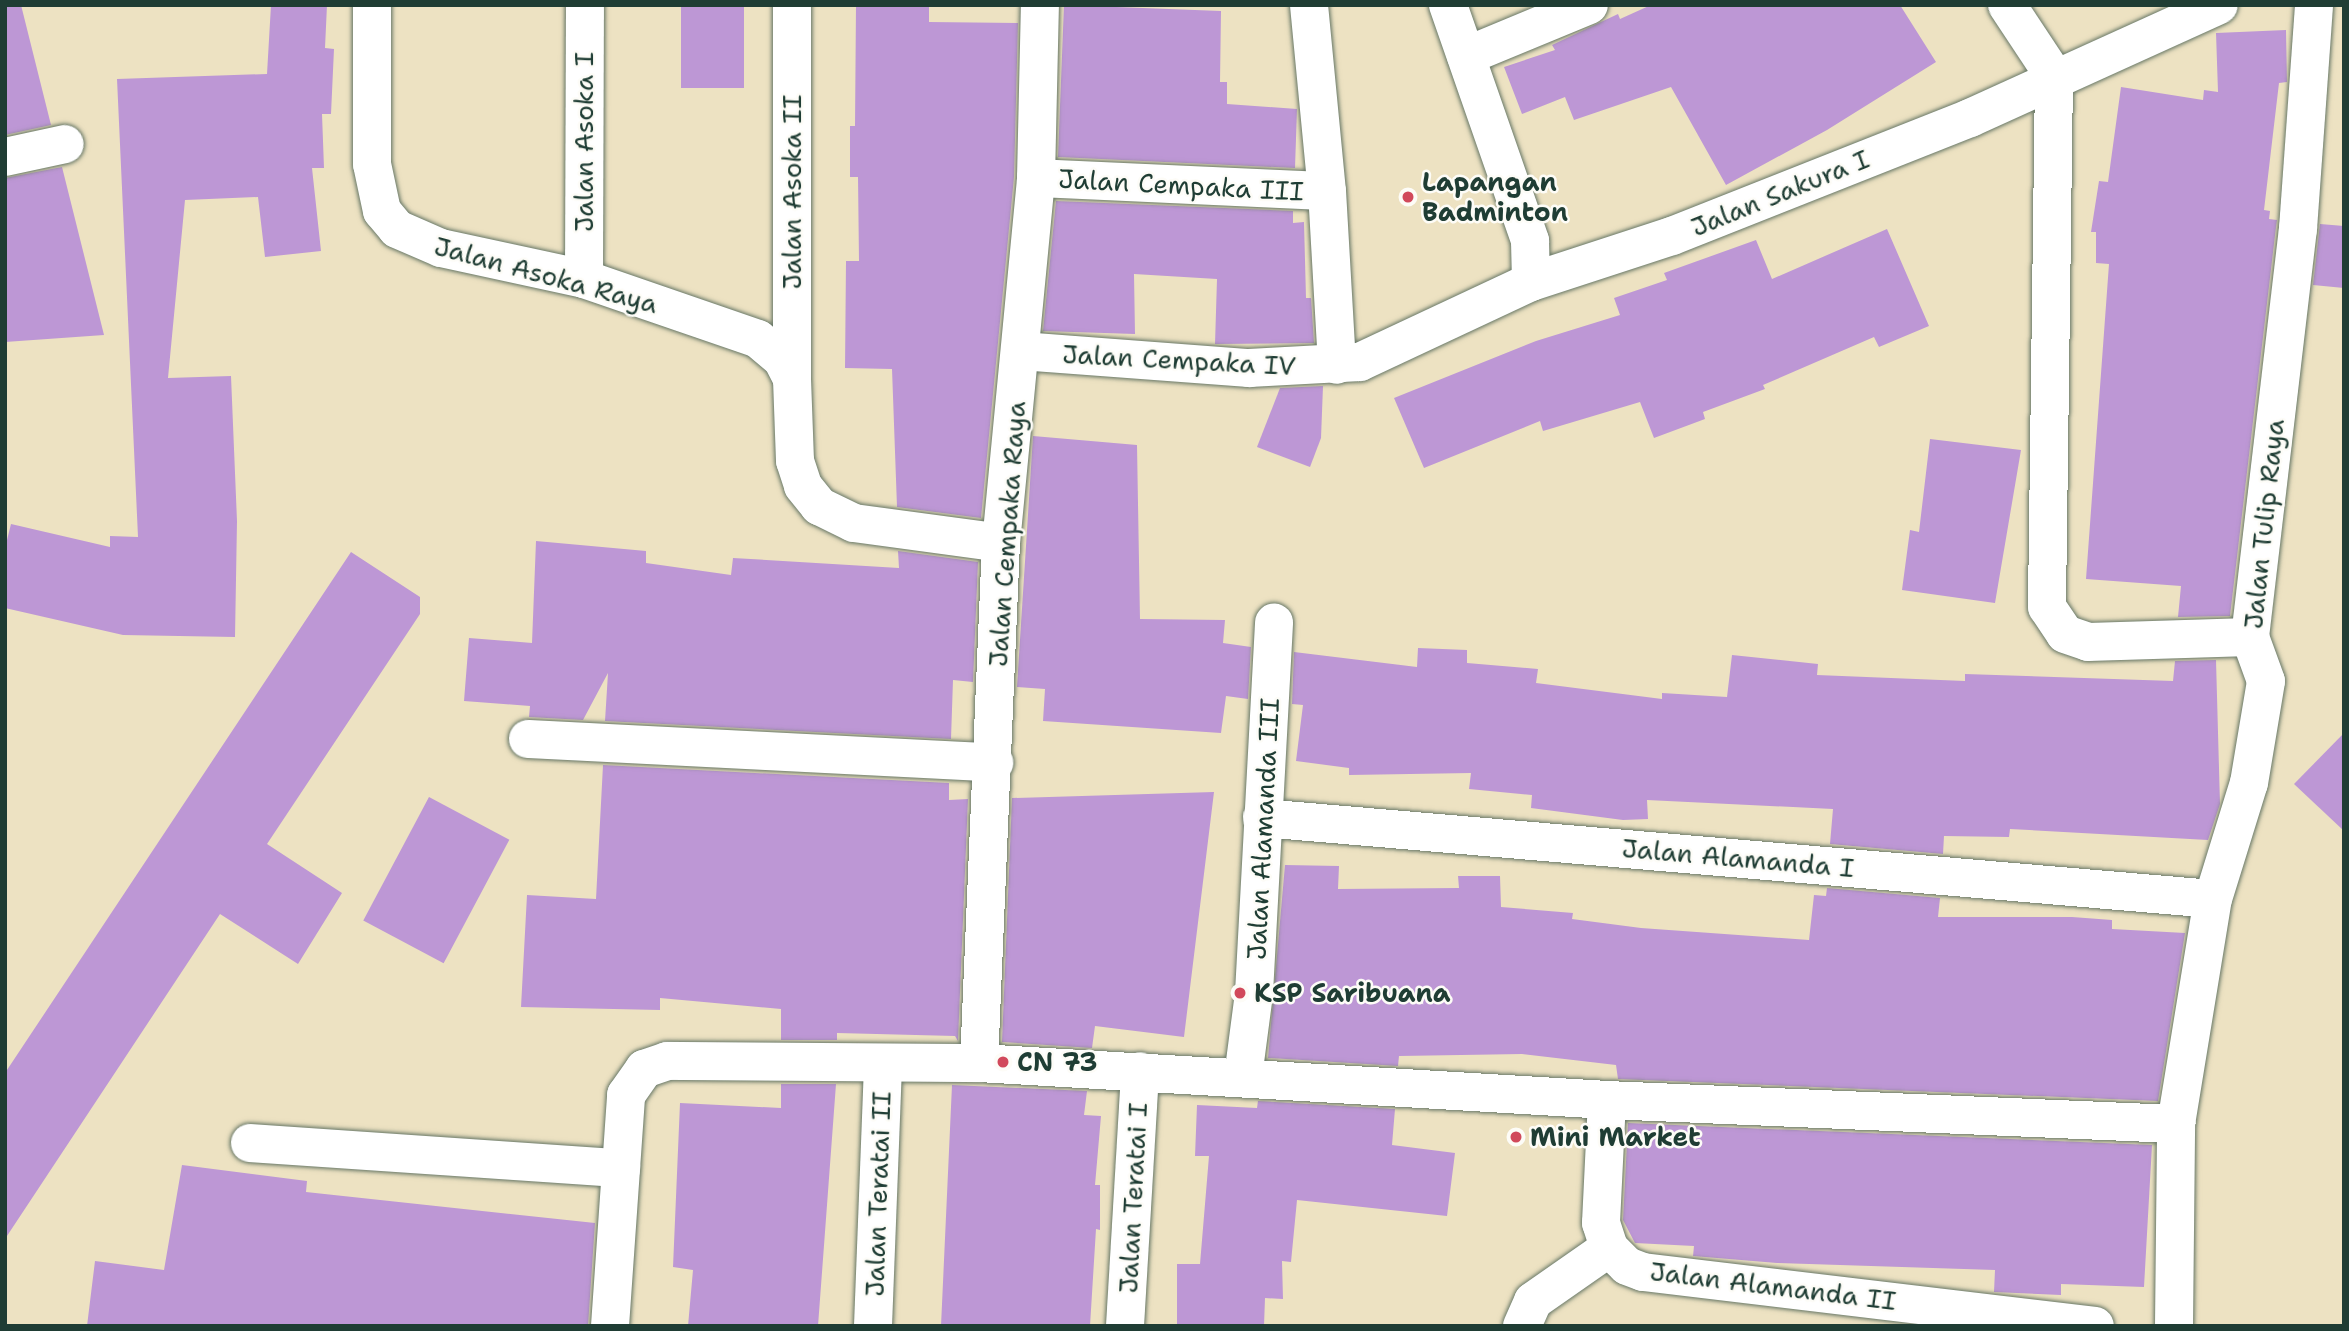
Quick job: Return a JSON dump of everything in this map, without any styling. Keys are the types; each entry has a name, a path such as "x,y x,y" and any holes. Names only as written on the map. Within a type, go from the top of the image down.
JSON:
{"street":[{"name":"Jalan Asoka Raya","path":"372,5 372,164 382,211 397,229 441,248 584,279 758,339 782,359 792,379"},
{"name":"Jalan Asoka I","path":"584,5 584,279"},
{"name":"Jalan Asoka II","path":"792,5 792,379"},
{"name":"Jalan Cempaka Raya","path":"979,1063 994,763 1001,543 1036,178 1040,5"},
{"path":"1309,5 1327,191 1337,366"},
{"path":"1448,5 1530,241 1531,282"},
{"path":"1466,56 1589,5"},
{"path":"2007,5 2054,76 2047,607 2059,628 2088,642 2250,638"},
{"name":"Jalan Sakura I","path":"1337,366 1395,347 1531,282 1672,236 1970,118 2054,76 2219,5"},
{"name":"Jalan Tulip Raya","path":"2174,1326 2176,1124 2213,899 2244,805 2262,716 2266,681 2250,638 2324,16"},
{"path":"5,157 65,144"},
{"name":"Jalan Cempaka III","path":"1036,178 1327,191"},
{"name":"Jalan Cempaka IV","path":"1021,351 1250,368 1337,366"},
{"path":"792,379 795,461 803,486 820,506 854,523 1001,543"},
{"name":"Jalan Alamanda III","path":"1243,1077 1254,993 1273,622"},
{"path":"528,739 994,763"},
{"name":"Jalan Alamanda I","path":"1262,818 2213,899"},
{"path":"610,1326 624,1103 638,1074 667,1061 979,1063 1607,1100 2176,1124"},
{"name":"Jalan Teratai II","path":"873,1326 883,1063"},
{"name":"Jalan Teratai I","path":"1125,1326 1140,1071"},
{"path":"1522,1326 1532,1301 1609,1248 1601,1223 1607,1100"},
{"path":"250,1143 621,1168"},
{"name":"Jalan Alamanda II","path":"1609,1248 1627,1266 1643,1272 1857,1311 2095,1326"}],"building":[{"path":"5,5 21,5 51,125 5,135"},
{"path":"271,5 327,5 325,48 334,49 331,114 322,114 324,168 312,168 321,251 265,257 258,197 185,200 168,378 231,376 237,521 235,637 123,635 5,608 5,548 11,524 110,547 110,536 138,537 117,79 267,74"},
{"path":"681,5 744,5 744,88 681,88"},
{"path":"856,5 929,5 929,22 1018,23 1014,177 981,518 897,507 892,369 845,368 846,261 859,261 858,177 850,177 850,126 855,126"},
{"path":"1064,5 1221,11 1220,82 1227,82 1227,104 1297,109 1295,168 1058,157"},
{"path":"1651,5 1900,5 1936,62 1827,130 1726,185 1671,87 1574,120 1565,97 1522,114 1504,67 1555,50 1552,45 1618,14 1620,19"},
{"path":"2286,30 2287,82 2279,83 2264,210 2270,211 2269,219 2277,220 2230,616 2178,617 2181,586 2086,579 2109,264 2096,263 2096,232 2091,232 2099,181 2108,182 2121,87 2203,100 2204,90 2218,92 2216,33"},
{"path":"62,167 104,335 5,342 5,178"},
{"path":"1056,201 1293,211 1293,223 1304,222 1306,298 1311,298 1314,343 1215,344 1217,279 1134,274 1135,334 1043,331"},
{"path":"2320,224 2344,226 2344,288 2313,285"},
{"path":"1887,229 1929,326 1879,347 1874,337 1763,385 1765,389 1703,412 1705,419 1654,438 1640,402 1543,431 1540,421 1424,468 1394,398 1536,341 1620,315 1614,298 1667,280 1664,273 1756,240 1772,279"},
{"path":"1323,386 1321,438 1310,467 1257,447 1280,388"},
{"path":"1033,436 1137,445 1140,619 1225,620 1223,643 1251,647 1248,699 1226,696 1221,733 1043,721 1045,689 1017,687"},
{"path":"1930,439 2021,450 1995,603 1902,590 1910,530 1919,532"},
{"path":"536,541 646,551 646,563 731,575 733,558 899,568 898,551 978,562 973,682 953,680 951,739 605,721 608,673 583,720 529,717 530,706 464,701 469,638 532,643"},
{"path":"351,552 420,597 420,614 267,844 342,893 298,964 220,914 5,1239 5,1073"},
{"path":"1418,648 1467,650 1467,663 1538,669 1536,683 1662,699 1662,693 1727,697 1732,655 1818,664 1817,675 1965,681 1965,674 2173,681 2175,661 2216,660 2220,804 2208,840 2010,829 2009,837 1944,836 1943,854 1830,844 1833,809 1647,800 1648,819 1623,820 1531,808 1532,795 1469,789 1471,773 1349,775 1349,768 1296,761 1303,705 1292,704 1294,652 1417,667"},
{"path":"2344,733 2344,831 2294,784"},
{"path":"603,765 949,783 949,800 968,799 958,1041 955,1036 837,1033 837,1040 781,1040 781,1009 660,998 660,1010 521,1007 527,895 596,899"},
{"path":"1214,792 1184,1037 1095,1026 1092,1048 1002,1042 1012,798"},
{"path":"429,797 509,840 444,963 363,921"},
{"path":"1285,865 1339,866 1338,889 1459,888 1458,876 1500,876 1501,907 1573,913 1572,919 1641,928 1809,940 1814,895 1826,896 1827,888 1940,898 1938,917 2072,917 2112,920 2112,929 2185,933 2158,1101 1618,1079 1616,1065 1522,1054 1399,1056 1398,1066 1268,1058"},
{"path":"781,1084 836,1084 818,1326 688,1326 693,1270 673,1267 680,1103 781,1108"},
{"path":"952,1085 1087,1091 1084,1115 1101,1116 1095,1185 1100,1185 1100,1230 1096,1229 1090,1326 941,1326"},
{"path":"1258,1101 1395,1109 1392,1145 1455,1153 1447,1216 1297,1200 1291,1262 1282,1261 1283,1299 1265,1298 1264,1326 1177,1326 1177,1264 1200,1264 1209,1156 1195,1156 1197,1105 1257,1108"},
{"path":"1628,1123 2152,1145 2144,1287 2061,1284 2061,1295 1994,1292 1995,1270 1777,1263 1693,1256 1694,1246 1635,1243 1623,1220"},
{"path":"182,1165 307,1181 306,1192 595,1223 588,1326 87,1326 95,1261 164,1270"}],"place":[{"name":"Lapangan Badminton","path":"1408,197"},
{"name":"KSP Saribuana","path":"1240,993"},
{"name":"CN 73","path":"1003,1062"},
{"name":"Mini Market","path":"1516,1137"}]}
